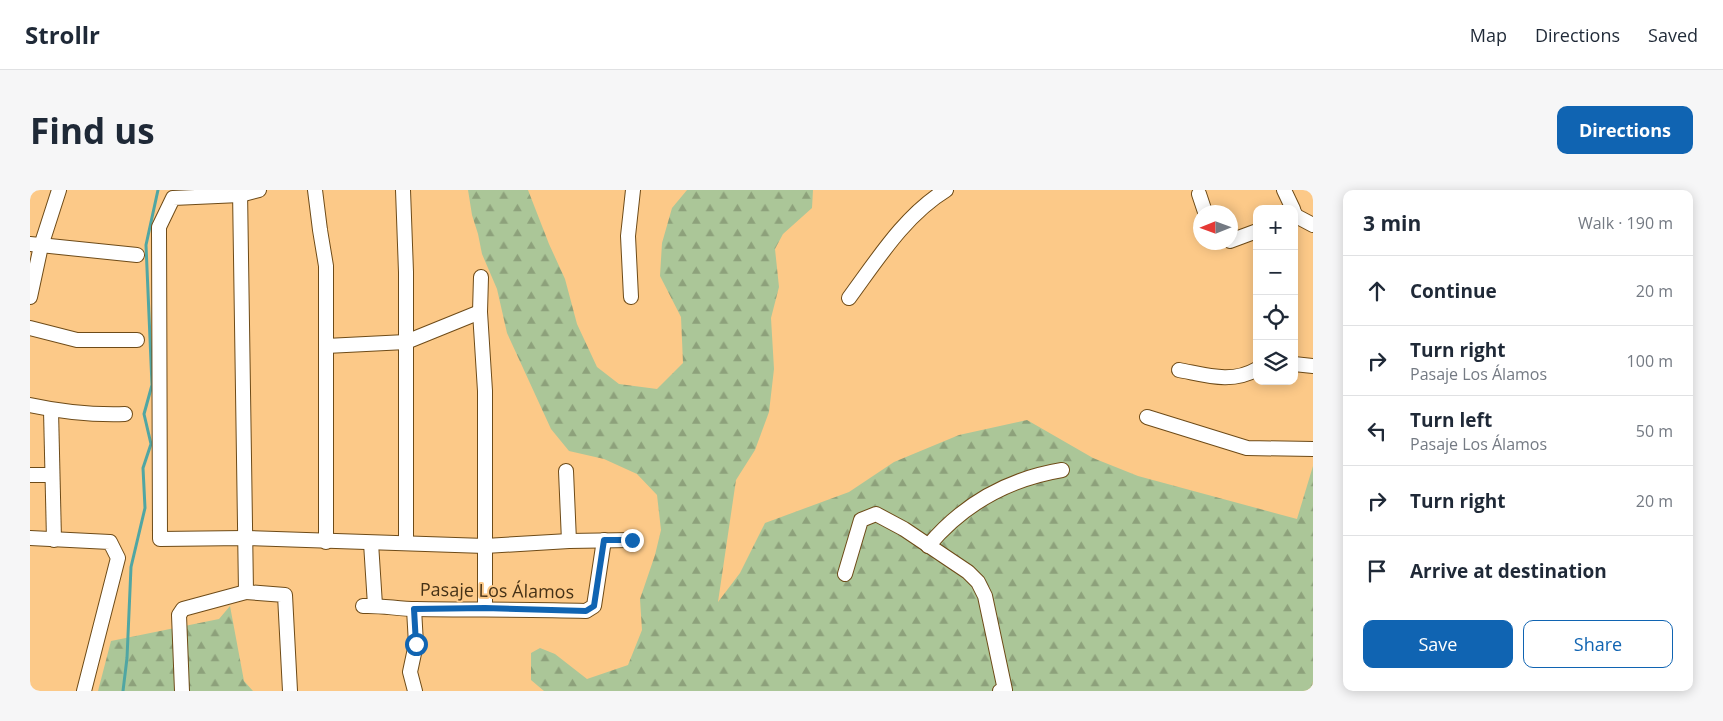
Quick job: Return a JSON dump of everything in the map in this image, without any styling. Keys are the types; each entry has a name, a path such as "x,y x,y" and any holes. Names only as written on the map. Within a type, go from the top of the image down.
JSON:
{"street":[{"path":"30,297 35,245 59,190"},
{"path":"259,190 174,198 158,227 160,539 245,538 485,546 569,540 632,540"},
{"path":"315,190 326,266 326,542"},
{"path":"403,190 406,272 406,543"},
{"path":"631,297 628,236 633,190"},
{"path":"849,298 881,254 917,212 946,190"},
{"path":"1284,190 1291,205"},
{"path":"240,193 246,592"},
{"path":"1199,194 1203,205"},
{"path":"1298,215 1313,224"},
{"path":"1238,238 1253,232"},
{"path":"35,245 137,255"},
{"path":"481,277 480,312 485,391 485,608"},
{"path":"326,346 406,342 480,312"},
{"path":"30,328 77,340 137,340"},
{"path":"1298,364 1313,366"},
{"path":"1179,370 1229,378 1253,371"},
{"path":"30,405 50,410 94,415 125,414"},
{"path":"50,410 54,540"},
{"path":"1147,417 1247,448 1313,449"},
{"path":"928,546 954,518 984,496 1023,479 1062,470"},
{"path":"566,472 569,540"},
{"path":"30,474 52,475"},
{"path":"845,574 861,520 876,514 904,529 968,572 982,589 1005,690 1000,691"},
{"path":"30,538 110,542 118,558 84,691"},
{"name":"Pasaje Los Álamos","path":"371,543 369,605 414,609 485,608 586,611 594,606 604,540"},
{"path":"182,691 179,615 183,609 246,592 285,595 290,691"},
{"path":"414,609 416,644 410,672 415,691"}],"green space":[{"path":"468,190 528,190 565,279 577,324 597,367 619,384 657,389 683,363 681,317 660,276 662,243 672,208 687,190 813,190 812,208 783,234 775,249 779,287 771,318 774,369 769,412 755,450 736,480 718,602 740,573 765,523 849,492 894,462 959,435 1027,420 1093,458 1138,476 1297,519 1313,466 1313,691 544,691 531,680 531,653 540,648 555,654 587,679 628,665 642,630 640,599 655,555 661,530 657,495 637,474 604,459 569,451 551,429 507,333 497,289 482,254"},
{"path":"230,606 244,681 253,691 98,691 111,641 219,619"}],"waterway":[{"path":"123,691 127,658 131,567 145,508 143,468 151,444 144,414 152,385 146,245 158,190"}],"route":[{"path":"416,644 414,609 485,608 586,611 594,606 604,540 632,540"}]}
